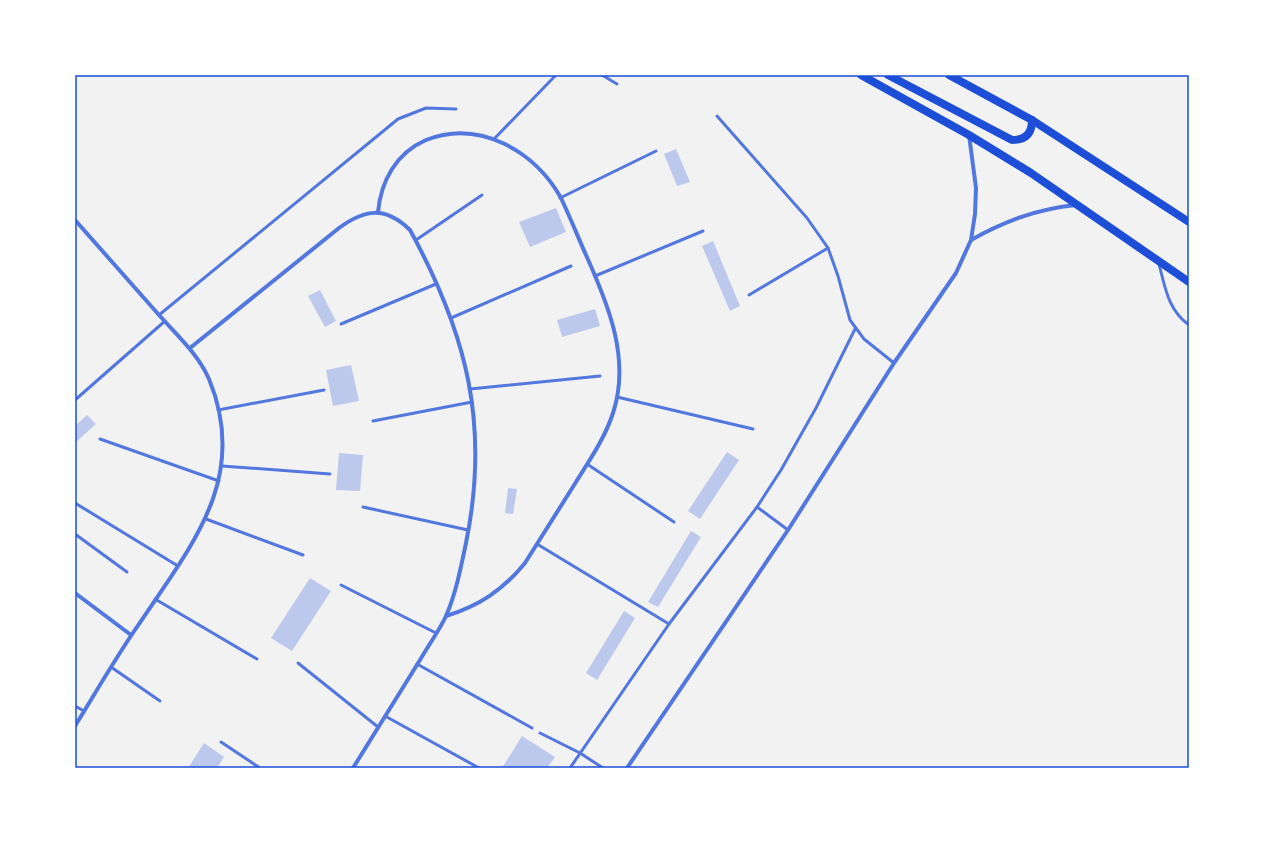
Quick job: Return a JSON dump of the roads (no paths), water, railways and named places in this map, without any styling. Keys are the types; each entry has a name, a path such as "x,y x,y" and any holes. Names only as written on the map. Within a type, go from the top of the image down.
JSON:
{"main road":[{"path":"862,75 969,135 1078,205 1158,262 1189,282"},
{"path":"888,75 1012,140 1025,138 1030,132 1032,120"},
{"path":"949,75 1032,120 1189,222"}],"street":[{"path":"378,212 380,196 390,171 405,153 418,143 437,136 456,133 476,134 495,138 532,163 560,198 595,276 615,329 619,356 617,397 613,413 602,439 525,563 500,589 483,601 465,610 446,616"},
{"path":"627,768 788,530 894,363 956,273 971,240 976,188 969,135"},
{"path":"971,240 1012,219 1033,212 1078,205"},
{"path":"190,348 339,228 363,214 378,212 390,215 410,230 452,318 463,353 470,389 476,434 474,498 461,567 446,616 353,768"},
{"path":"75,220 190,348 209,378 218,410 223,438 222,466 219,481 206,519 195,541 131,635 75,726"},
{"path":"75,594 131,635"}],"lane":[{"path":"495,138 556,75"},
{"path":"602,75 617,84"},
{"path":"159,315 398,119 426,108 456,109"},
{"path":"717,116 807,218 828,248 842,287 850,320 855,329 894,363"},
{"path":"560,198 656,151"},
{"path":"416,240 482,195"},
{"path":"595,276 703,231"},
{"path":"749,295 828,248"},
{"path":"1158,262 1172,308 1180,318 1189,325"},
{"path":"452,318 571,266"},
{"path":"341,324 436,284"},
{"path":"75,400 165,321"},
{"path":"570,768 669,624 757,507 781,470 813,414 855,329"},
{"path":"470,389 600,376"},
{"path":"218,410 324,390"},
{"path":"617,397 753,429"},
{"path":"373,421 472,402"},
{"path":"100,439 219,481"},
{"path":"587,464 674,522"},
{"path":"222,466 330,474"},
{"path":"75,503 178,566"},
{"path":"363,507 468,530"},
{"path":"757,507 788,530"},
{"path":"206,519 303,555"},
{"path":"75,534 127,572"},
{"path":"537,544 669,624"},
{"path":"341,585 436,633"},
{"path":"156,599 257,659"},
{"path":"298,663 378,727"},
{"path":"417,664 532,728"},
{"path":"111,668 160,701"},
{"path":"75,706 84,711"},
{"path":"385,716 479,768"},
{"path":"540,733 580,753 603,768"},
{"path":"221,742 260,768"}]}
